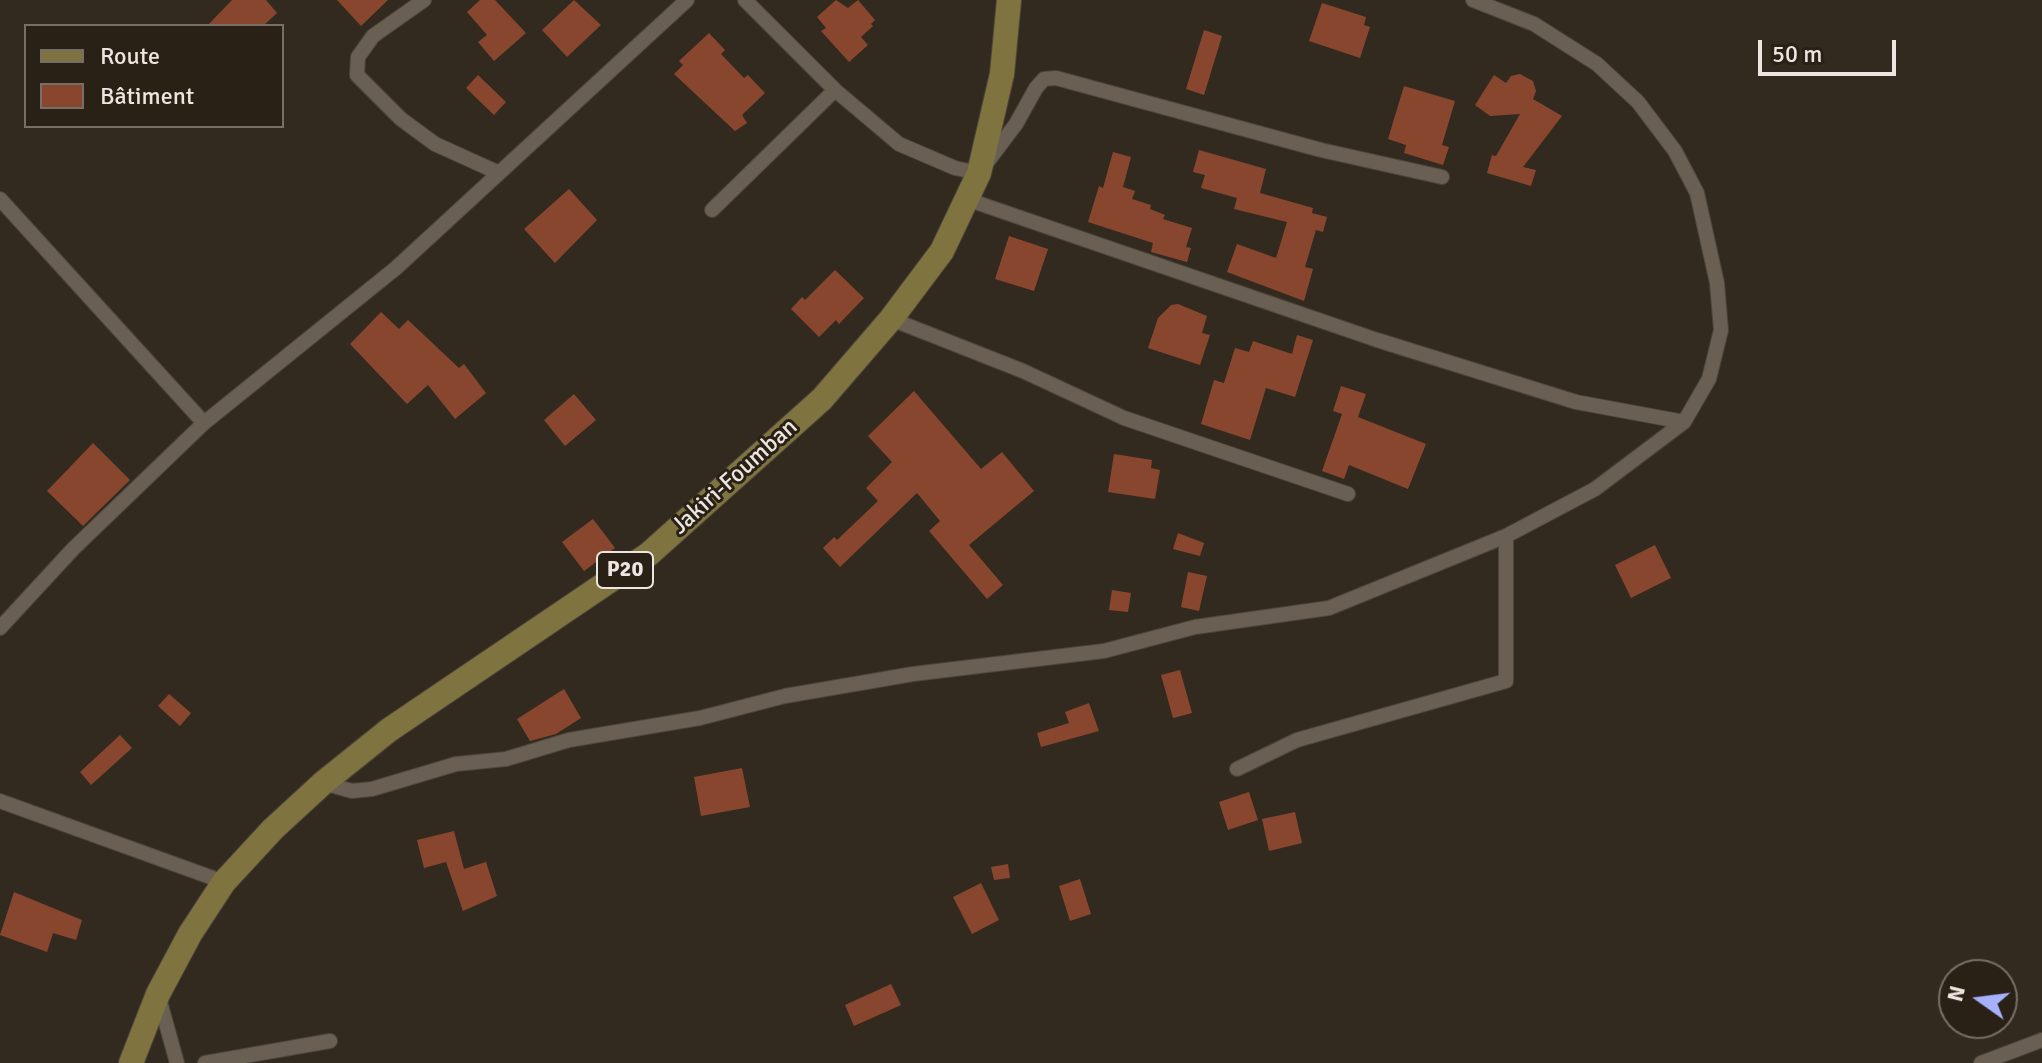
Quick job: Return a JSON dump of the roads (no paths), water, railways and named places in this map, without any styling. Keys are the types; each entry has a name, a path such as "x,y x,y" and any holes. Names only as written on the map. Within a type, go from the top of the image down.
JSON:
{"main road":[{"name":"Jakiri-Foumban","path":"131,1063 158,994 190,934 224,882 323,783 389,730 649,554 822,399 891,319 942,251 969,200 979,173 1002,74 1009,0"}],"street":[{"path":"424,0 373,36 358,57 357,75 401,119 435,144 499,173"},
{"path":"0,628 73,549 204,423 396,268 687,0"},
{"path":"745,0 835,90 899,144 955,168 979,173 1016,124 1036,88 1044,79 1056,78 1321,150 1442,177"},
{"path":"323,783 352,791 372,789 456,764 506,759 569,740 700,718 785,696 913,674 1104,651 1195,627 1329,608 1506,536 1595,489 1684,422 1709,379 1721,330 1717,283 1697,193 1675,151 1638,102 1597,64 1534,24 1473,0"},
{"path":"712,210 835,90"},
{"path":"0,199 204,423"},
{"path":"969,200 1352,333 1576,402 1684,422"},
{"path":"891,319 1023,371 1124,418 1348,494"},
{"path":"1237,769 1297,740 1506,681 1506,536"},
{"path":"0,801 224,882"},
{"path":"158,994 177,1063"},
{"path":"1981,1063 2042,1040"},
{"path":"205,1063 330,1041"}]}
